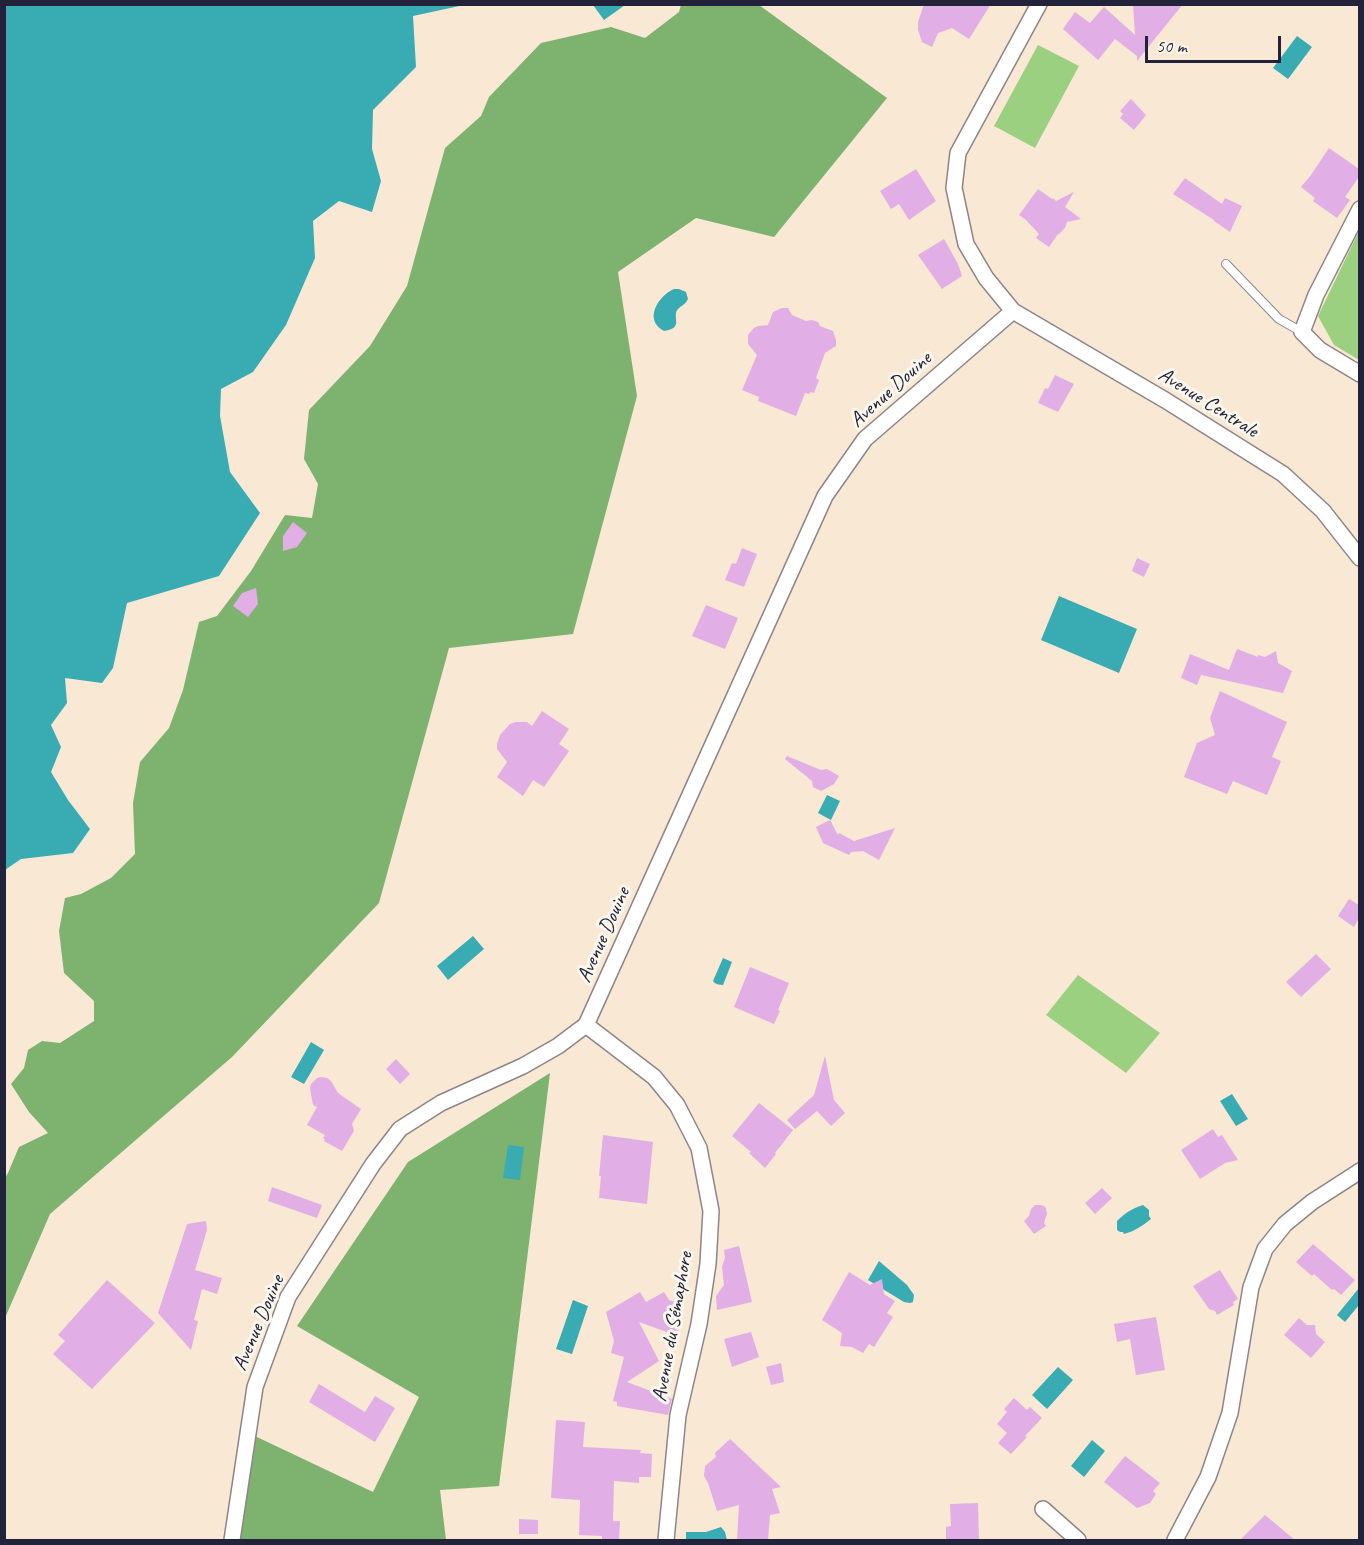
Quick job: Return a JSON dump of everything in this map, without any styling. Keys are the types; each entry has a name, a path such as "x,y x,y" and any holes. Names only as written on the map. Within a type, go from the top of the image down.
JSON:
{"street":[{"path":"1013,311 986,278 966,244 954,188 958,153 1039,4"},
{"path":"1359,209 1316,295 1302,332 1320,350 1359,374"},
{"name":"Avenue Centrale","path":"1013,311 1165,400 1283,474 1323,511 1359,558"},
{"name":"Avenue Douine","path":"232,1540 255,1387 288,1297 373,1164 400,1129 441,1103 532,1061 558,1046 586,1025 825,496 865,439 1013,311"},
{"name":"Avenue du Sémaphore","path":"586,1025 654,1077 677,1105 699,1148 711,1211 708,1264 699,1324 678,1415 666,1540"},
{"path":"1175,1540 1208,1477 1230,1413 1251,1287 1265,1249 1285,1224 1312,1202 1359,1171"},
{"path":"1043,1509 1078,1540"}],"lane":[{"path":"1226,264 1279,320 1302,332"}],"green space":[{"path":"681,5 759,5 887,98 774,237 696,218 618,272 637,396 573,634 449,648 379,903 232,1057 50,1214 5,1318 5,1178 19,1147 48,1133 29,1112 11,1084 24,1068 28,1050 42,1041 60,1043 94,1021 94,1001 64,973 59,931 65,898 81,894 111,878 135,854 133,803 140,762 169,728 183,690 199,622 217,616 251,571 285,515 312,518 318,484 304,459 309,410 370,346 407,286 445,148 481,116 489,97 541,43 611,27 645,38 679,12"},
{"path":"1038,45 1079,66 1035,148 994,126"},
{"path":"1359,231 1359,360 1334,345 1318,316"},
{"path":"1078,975 1160,1033 1126,1073 1046,1015"},
{"path":"550,1073 499,1486 440,1490 446,1540 226,1540 240,1429 373,1492 419,1397 297,1326 408,1162"}],"water":[{"path":"5,4 464,5 413,16 416,67 373,110 372,149 381,181 372,212 339,201 313,221 315,258 286,325 253,372 221,389 220,416 230,472 260,513 219,576 127,603 113,668 102,683 65,678 67,703 51,725 61,747 51,772 90,829 73,853 21,859 5,870"},
{"path":"593,5 625,5 604,20"},
{"path":"1297,36 1312,47 1288,79 1273,68"},
{"path":"674,289 686,292 688,299 676,312 676,325 664,331 654,321 655,308 668,292"},
{"path":"1059,596 1137,629 1119,673 1041,640"},
{"path":"827,795 840,801 831,820 818,813"},
{"path":"473,936 484,949 448,980 437,966"},
{"path":"723,958 732,962 723,985 713,981"},
{"path":"311,1042 324,1050 304,1084 291,1077"},
{"path":"1232,1094 1248,1119 1236,1126 1220,1101"},
{"path":"508,1145 524,1147 520,1180 503,1178"},
{"path":"1143,1205 1149,1210 1151,1219 1128,1233 1124,1234 1117,1230 1117,1221 1120,1218"},
{"path":"879,1261 907,1285 914,1295 913,1302 904,1302 868,1280"},
{"path":"1359,1288 1359,1305 1345,1322 1337,1315"},
{"path":"573,1300 588,1306 572,1354 556,1349"},
{"path":"1058,1367 1073,1380 1047,1409 1032,1395"},
{"path":"1092,1440 1105,1451 1084,1477 1071,1466"},
{"path":"721,1527 727,1540 686,1540 686,1532 706,1532"}],"building":[{"path":"924,4 991,4 969,39 952,28 938,33 932,47 922,42 918,30"},
{"path":"1133,4 1183,4 1137,61 1137,56 1115,39 1098,60 1063,29 1075,12 1090,23 1104,7 1135,35"},
{"path":"1131,99 1146,115 1134,130 1120,118 1123,114 1120,111"},
{"path":"1329,148 1359,169 1359,177 1345,197 1350,200 1337,218 1313,201 1315,198 1301,187"},
{"path":"916,169 936,201 909,220 899,204 891,209 880,191"},
{"path":"1185,178 1222,204 1225,198 1242,206 1230,232 1173,194"},
{"path":"1038,189 1056,201 1074,192 1065,207 1081,219 1067,222 1065,228 1049,247 1036,238 1039,234 1019,215"},
{"path":"944,239 962,276 942,289 918,255"},
{"path":"788,308 792,315 806,321 818,322 820,326 833,331 836,340 836,346 825,353 816,378 819,380 814,393 805,393 796,416 758,401 759,397 742,390 757,355 748,344 748,335 758,326 768,325 773,312"},
{"path":"1055,375 1074,384 1058,412 1038,403 1045,388 1048,389"},
{"path":"293,522 307,533 297,547 283,551 283,536"},
{"path":"742,548 757,554 744,587 725,580 732,563 736,564"},
{"path":"1137,558 1150,564 1144,577 1132,571"},
{"path":"256,588 258,604 248,617 233,606 242,593"},
{"path":"706,605 738,618 725,649 692,636"},
{"path":"1237,649 1258,657 1258,655 1265,657 1276,651 1278,663 1292,671 1283,693 1201,675 1197,685 1181,678 1190,654 1229,670"},
{"path":"1220,691 1287,722 1272,757 1281,761 1267,795 1233,781 1227,794 1184,777 1197,743 1215,735 1210,718"},
{"path":"542,711 569,729 559,744 569,751 544,787 533,780 523,796 497,777 507,762 497,749 497,744 500,735 510,724 527,722 532,726"},
{"path":"787,756 821,770 827,769 839,776 834,784 821,791 813,787 812,781 785,759"},
{"path":"830,820 838,835 839,833 854,841 895,828 879,860 863,851 851,852 849,855 823,843 816,827"},
{"path":"1349,899 1359,905 1359,918 1354,927 1338,916"},
{"path":"1316,954 1331,969 1301,997 1286,982"},
{"path":"750,967 789,983 774,1024 734,1007"},
{"path":"825,1056 834,1100 845,1113 831,1126 817,1111 795,1129 787,1120 814,1095"},
{"path":"396,1059 410,1074 400,1084 386,1069"},
{"path":"321,1077 331,1081 338,1093 361,1109 352,1124 354,1131 342,1151 324,1141 325,1135 307,1125 317,1107 313,1105 311,1084"},
{"path":"759,1103 793,1130 765,1168 732,1136"},
{"path":"1213,1129 1218,1137 1222,1135 1238,1160 1225,1163 1200,1179 1181,1150"},
{"path":"603,1135 653,1142 647,1204 599,1198"},
{"path":"272,1187 322,1205 317,1218 268,1201"},
{"path":"1102,1188 1112,1198 1095,1214 1085,1203"},
{"path":"1035,1205 1044,1206 1047,1214 1044,1223 1046,1226 1034,1234 1024,1221"},
{"path":"206,1221 207,1230 195,1270 222,1278 217,1294 202,1289 194,1320 198,1321 191,1350 158,1313 187,1224"},
{"path":"1313,1244 1355,1280 1341,1295 1314,1274 1312,1276 1296,1262"},
{"path":"739,1246 752,1302 717,1310 716,1296 724,1285 722,1267 725,1258 724,1250"},
{"path":"1220,1270 1238,1299 1233,1302 1234,1305 1217,1315 1215,1311 1209,1309 1193,1286"},
{"path":"849,1272 870,1285 882,1279 884,1294 895,1301 887,1313 893,1317 874,1347 869,1344 863,1353 852,1347 840,1346 842,1333 822,1320"},
{"path":"107,1280 155,1323 92,1389 53,1354 65,1341 58,1335"},
{"path":"640,1292 646,1302 664,1292 669,1300 679,1303 677,1312 682,1313 679,1329 675,1335 639,1322 659,1361 627,1382 672,1399 668,1415 617,1406 617,1402 613,1401 624,1357 611,1353 614,1341 606,1312"},
{"path":"1156,1317 1165,1370 1136,1375 1130,1339 1117,1342 1114,1324"},
{"path":"1299,1318 1307,1325 1315,1325 1316,1334 1325,1342 1311,1358 1284,1335"},
{"path":"751,1332 759,1357 732,1367 724,1339"},
{"path":"781,1363 784,1382 771,1385 766,1367"},
{"path":"319,1384 365,1412 375,1396 395,1408 375,1442 309,1402"},
{"path":"1014,1398 1027,1410 1030,1407 1042,1418 1011,1454 998,1443 1007,1433 997,1424 1007,1412 1004,1409"},
{"path":"556,1420 585,1422 583,1447 641,1450 640,1453 652,1454 651,1477 639,1477 639,1483 614,1481 613,1521 620,1521 619,1540 602,1540 602,1536 579,1535 580,1500 551,1498"},
{"path":"730,1439 781,1487 772,1489 780,1513 770,1515 768,1540 737,1540 739,1505 717,1511 704,1476 705,1466 716,1457 715,1453"},
{"path":"1125,1456 1160,1483 1153,1491 1156,1494 1150,1503 1137,1508 1104,1482"},
{"path":"978,1503 979,1540 946,1540 946,1527 951,1526 950,1504"},
{"path":"1265,1515 1295,1540 1240,1540"},
{"path":"519,1519 538,1520 538,1534 519,1534"}]}
